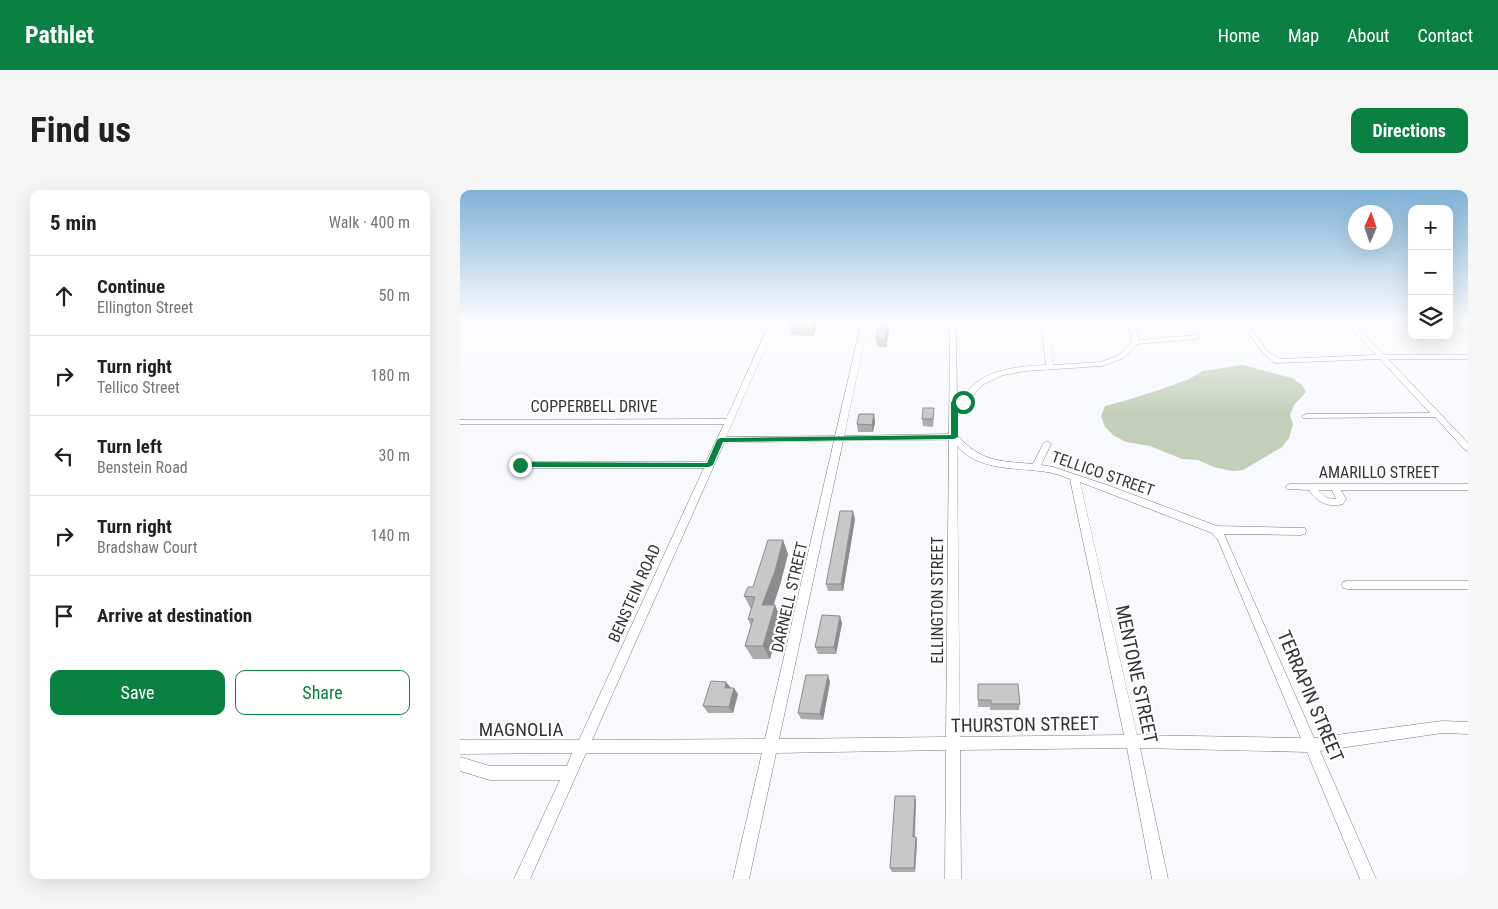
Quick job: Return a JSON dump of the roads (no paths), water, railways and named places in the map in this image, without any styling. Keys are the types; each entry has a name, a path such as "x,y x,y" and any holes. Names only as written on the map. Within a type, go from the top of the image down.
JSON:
{"street":[{"name":"BENSTEIN ROAD","path":"522,879 760,352"},
{"name":"DARNELL STREET","path":"742,879 859,352"},
{"name":"ELLINGTON STREET","path":"953,879 954,352"},
{"path":"1048,352 1050,366"},
{"path":"955,402 963,402 979,385 994,376 1021,369 1102,364 1126,352"},
{"path":"1267,352 1271,358 1278,361 1383,357 1468,357"},
{"path":"1378,352 1468,448"},
{"path":"1306,416 1437,415"},
{"name":"COPPERBELL DRIVE","path":"460,422 729,420"},
{"path":"720,440 954,437"},
{"name":"TELLICO STREET","path":"954,437 963,446 984,460 997,464 1050,469 1216,530 1301,531"},
{"path":"1036,467 1047,444"},
{"path":"520,465 709,465"},
{"name":"MENTONE STREET","path":"1074,478 1132,741 1160,879"},
{"name":"AMARILLO STREET","path":"1290,487 1468,487"},
{"path":"1312,488 1320,500 1329,503 1340,502 1342,499 1335,488"},
{"name":"TERRAPIN STREET","path":"1216,530 1222,538 1368,879"},
{"path":"1347,585 1468,585"},
{"name":"THURSTON STREET","path":"582,748 1132,741 1312,745 1442,727 1468,728"},
{"name":"MAGNOLIA","path":"460,747 582,748"},
{"path":"460,764 490,773 570,773"}]}
